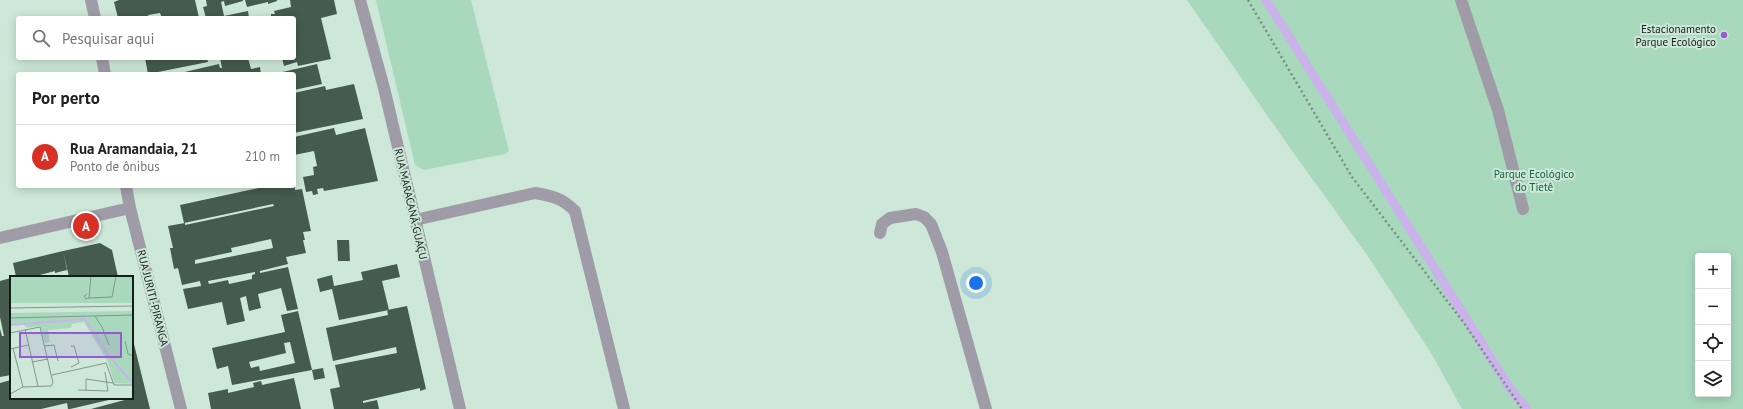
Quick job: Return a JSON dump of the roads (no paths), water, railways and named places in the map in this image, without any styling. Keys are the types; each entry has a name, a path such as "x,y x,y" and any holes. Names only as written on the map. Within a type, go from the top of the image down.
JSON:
{"street":[{"path":"91,0 95,16"},
{"name":"RUA MARACANÃ-GUAÇU","path":"360,0 384,88 460,409"},
{"path":"1461,0 1498,110 1523,209"},
{"path":"102,60 105,72"},
{"name":"RUA JURITI-PIRANGA","path":"126,188 130,208 181,409"},
{"path":"415,220 535,193 565,201 574,211 624,409"},
{"path":"0,238 130,208"},
{"path":"880,233 882,224 890,218 916,214 924,217 932,224 942,252 986,409"}],"waterway":[{"path":"1266,0 1511,390 1527,409"}],"place":[{"name":"Estacionamento Parque Ecológico","path":"1724,35"},
{"name":"Rua Aramandaia, 21","path":"86,226"}],"park label":[{"name":"Parque Ecológico do Tietê","path":"1534,180"}]}
